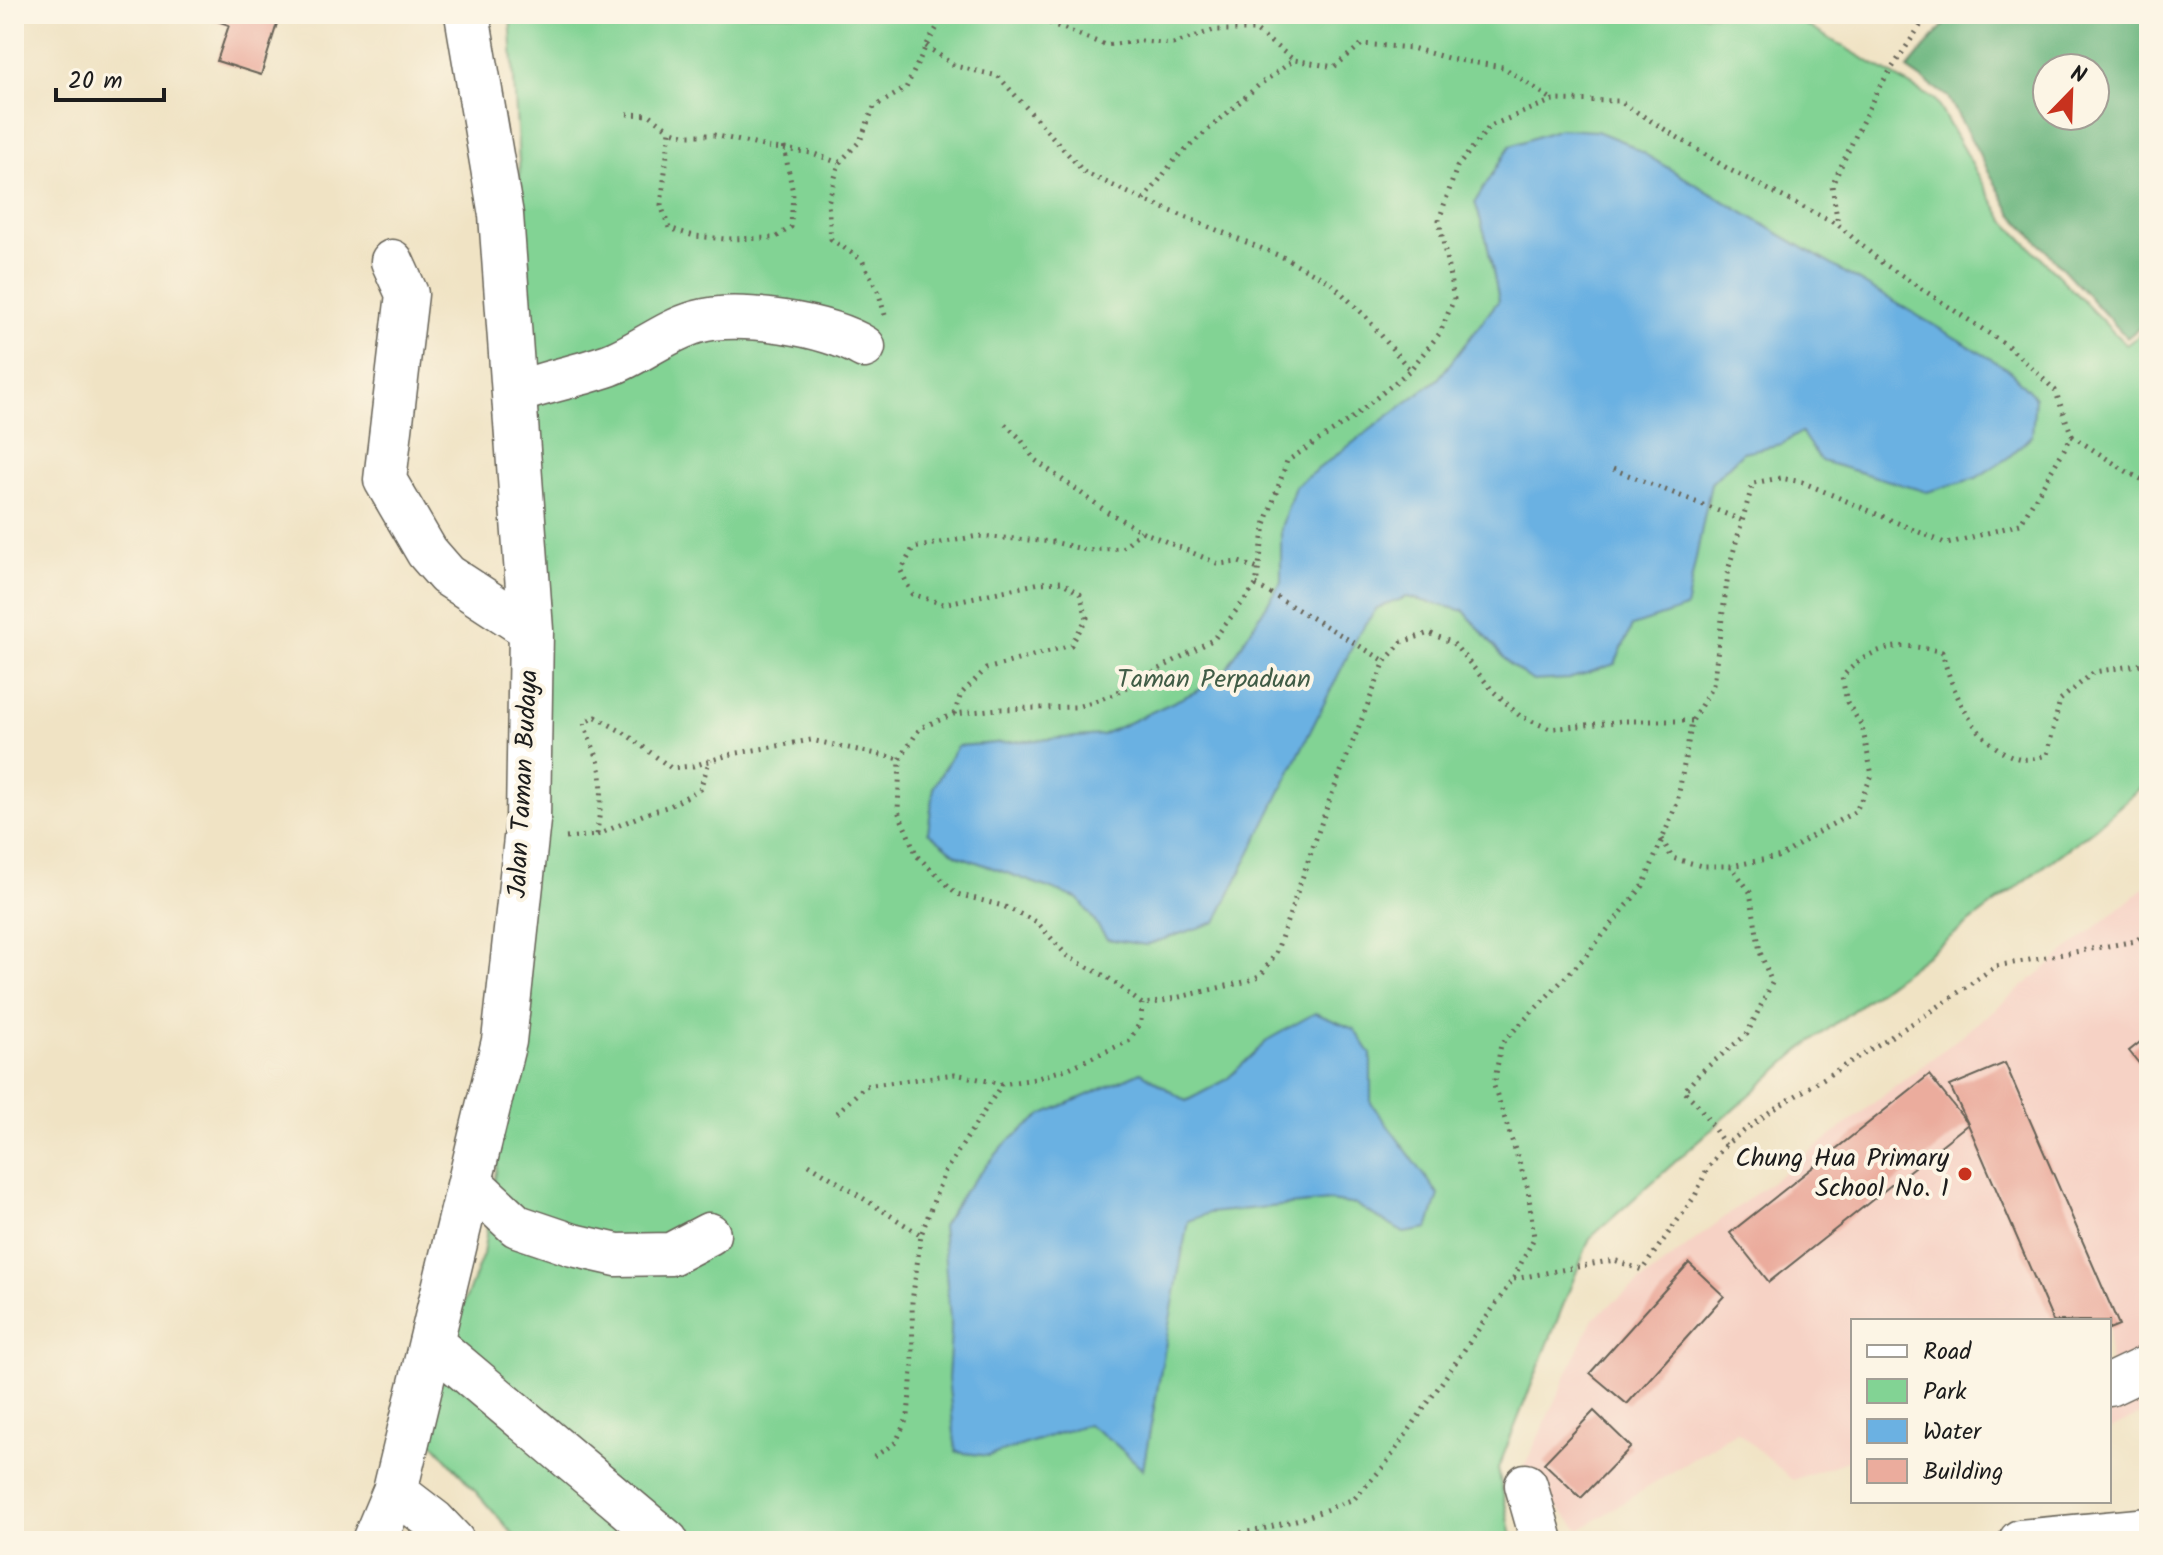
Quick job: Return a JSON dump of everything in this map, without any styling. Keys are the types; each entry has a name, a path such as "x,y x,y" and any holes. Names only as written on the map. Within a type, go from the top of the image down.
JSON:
{"main road":[{"name":"Jalan Taman Budaya","path":"374,1541 395,1491 504,1041 526,837 531,630 501,215 467,14"}],"lane":[{"path":"392,261 407,294 385,480 427,552 447,575 531,630"},
{"path":"514,393 610,365 654,340 698,321 744,316 848,337 876,336"},
{"path":"471,1183 517,1226 573,1245 617,1255 671,1254 709,1234"},
{"path":"432,1343 667,1541"},
{"path":"2111,1384 2149,1366"},
{"path":"1526,1485 1542,1541"},
{"path":"395,1491 434,1521 453,1541"},
{"path":"2020,1541 2149,1529"}],"path":[{"path":"876,336 878,291 862,260 831,239 828,203 839,163 860,141 874,107 906,88 945,14"},
{"path":"1027,14 1105,45 1142,41 1173,44 1214,30 1255,30 1294,60 1334,67 1362,44 1412,48 1451,59 1503,67 1553,100"},
{"path":"1838,225 1832,185 1878,89 1928,14"},
{"path":"926,46 955,66 998,76 1084,172 1285,258 1330,282 1365,316 1410,370"},
{"path":"1144,200 1176,158 1259,85 1294,60"},
{"path":"1692,721 1623,721 1550,729 1520,716 1493,691 1453,643 1429,633 1402,642 1385,661 1328,804 1276,953 1261,975 1248,981 1154,1003 1142,1004 1107,977 1068,957 1037,922 1003,906 957,894 917,856 898,811 900,759 920,728 954,714 998,709 1077,707 1112,695 1214,639 1256,585 1265,525 1287,461 1351,419 1410,370 1440,333 1454,299 1439,220 1457,167 1490,126 1553,100 1619,101 1730,170 1838,225 1881,262 2008,346 2055,390 2072,436 2149,483"},
{"path":"627,114 650,115 670,130 684,135 714,135 767,147 784,147 839,163"},
{"path":"670,130 661,205 669,228 694,236 775,238 791,227 793,193 784,147"},
{"path":"1005,424 1020,438 1035,460 1106,511 1141,531 1219,564 1239,562 1258,569"},
{"path":"1169,1541 1255,1531 1307,1517 1354,1499 1385,1465 1513,1279 1534,1238 1528,1189 1494,1086 1501,1044 1584,958 1643,886 1677,803 1692,721 1713,685 1729,567 1753,483 1780,478 1802,482 1947,544 2020,524 2072,436"},
{"path":"1613,469 1741,520"},
{"path":"954,714 961,694 986,669 1071,645 1087,618 1080,594 1062,582 1040,583 943,604 912,594 901,571 913,548 978,536 1054,542 1086,550 1122,548 1141,531"},
{"path":"1256,585 1385,661"},
{"path":"1662,839 1672,858 1702,866 1731,866 1782,856 1856,811 1872,775 1862,726 1847,702 1842,677 1858,659 1890,647 1920,646 1942,652 1948,678 1981,735 2000,752 2025,760 2047,755 2060,700 2094,672 2149,663"},
{"path":"597,835 602,790 599,763 587,738 584,722 596,717 611,724 671,768 811,740 900,759"},
{"path":"526,837 564,839 597,835 624,826 700,789 710,759"},
{"path":"1725,1145 1699,1106 1684,1091 1701,1072 1747,1034 1772,983 1760,952 1750,892 1731,866"},
{"path":"1513,1279 1614,1260 1642,1270 1695,1196 1707,1169 1725,1145 1771,1111 1916,1021 1996,966 2136,941 2149,930"},
{"path":"837,1113 865,1086 955,1074 1002,1084 1035,1079 1069,1068 1129,1041 1141,1021 1142,1004"},
{"path":"874,1457 896,1442 908,1416 913,1360 912,1302 921,1235 944,1173 1002,1084"},
{"path":"809,1164 921,1235"}],"shaded area":[{"name":"Chung Hua Primary School No. 1","path":"2149,884 2149,1410 2111,1429 2111,1319 1851,1319 1851,1460 1792,1480 1737,1431 1580,1530 1522,1472 1593,1318 1969,1030"}],"green space":[{"name":"Taman Perpaduan","path":"510,14 1787,14 1935,100 2004,220 2126,345 2149,328 2149,780 2095,828 1799,1051 1590,1238 1498,1469 1513,1541 519,1541 417,1425 483,1254 512,1070 529,329"},
{"path":"1953,14 2149,14 2149,320 2127,338 2012,214 1948,97 1907,69"}],"water":[{"path":"1559,129 1597,131 1624,142 2008,369 2035,397 2032,435 2009,457 1976,478 1927,492 1821,461 1801,432 1782,444 1743,452 1711,483 1686,608 1632,626 1615,664 1569,679 1533,681 1509,664 1464,611 1407,597 1377,608 1358,635 1216,922 1146,945 1107,939 1079,899 957,855 928,832 934,786 957,746 1102,735 1219,681 1281,582 1281,528 1295,486 1438,379 1499,300 1475,202 1510,146"},
{"path":"1315,1013 1354,1029 1371,1054 1371,1103 1439,1195 1428,1229 1404,1233 1356,1205 1330,1201 1209,1213 1188,1221 1143,1469 1112,1441 1087,1424 989,1456 956,1452 948,1379 951,1331 942,1226 963,1193 1005,1144 1043,1114 1141,1072 1186,1101 1226,1080 1269,1039"}],"building":[{"path":"197,14 280,14 261,75 217,61 229,25"},
{"path":"2149,1035 2149,1076 2129,1051"},
{"path":"2005,1063 2119,1325 2111,1328 2111,1319 2052,1319 1950,1086"},
{"path":"1929,1075 1968,1124 1769,1282 1730,1233"},
{"path":"1689,1263 1724,1296 1627,1404 1590,1373"},
{"path":"1594,1411 1631,1447 1581,1498 1544,1463"}],"place":[{"name":"Chung Hua Primary School No. 1","path":"1965,1174"}]}
